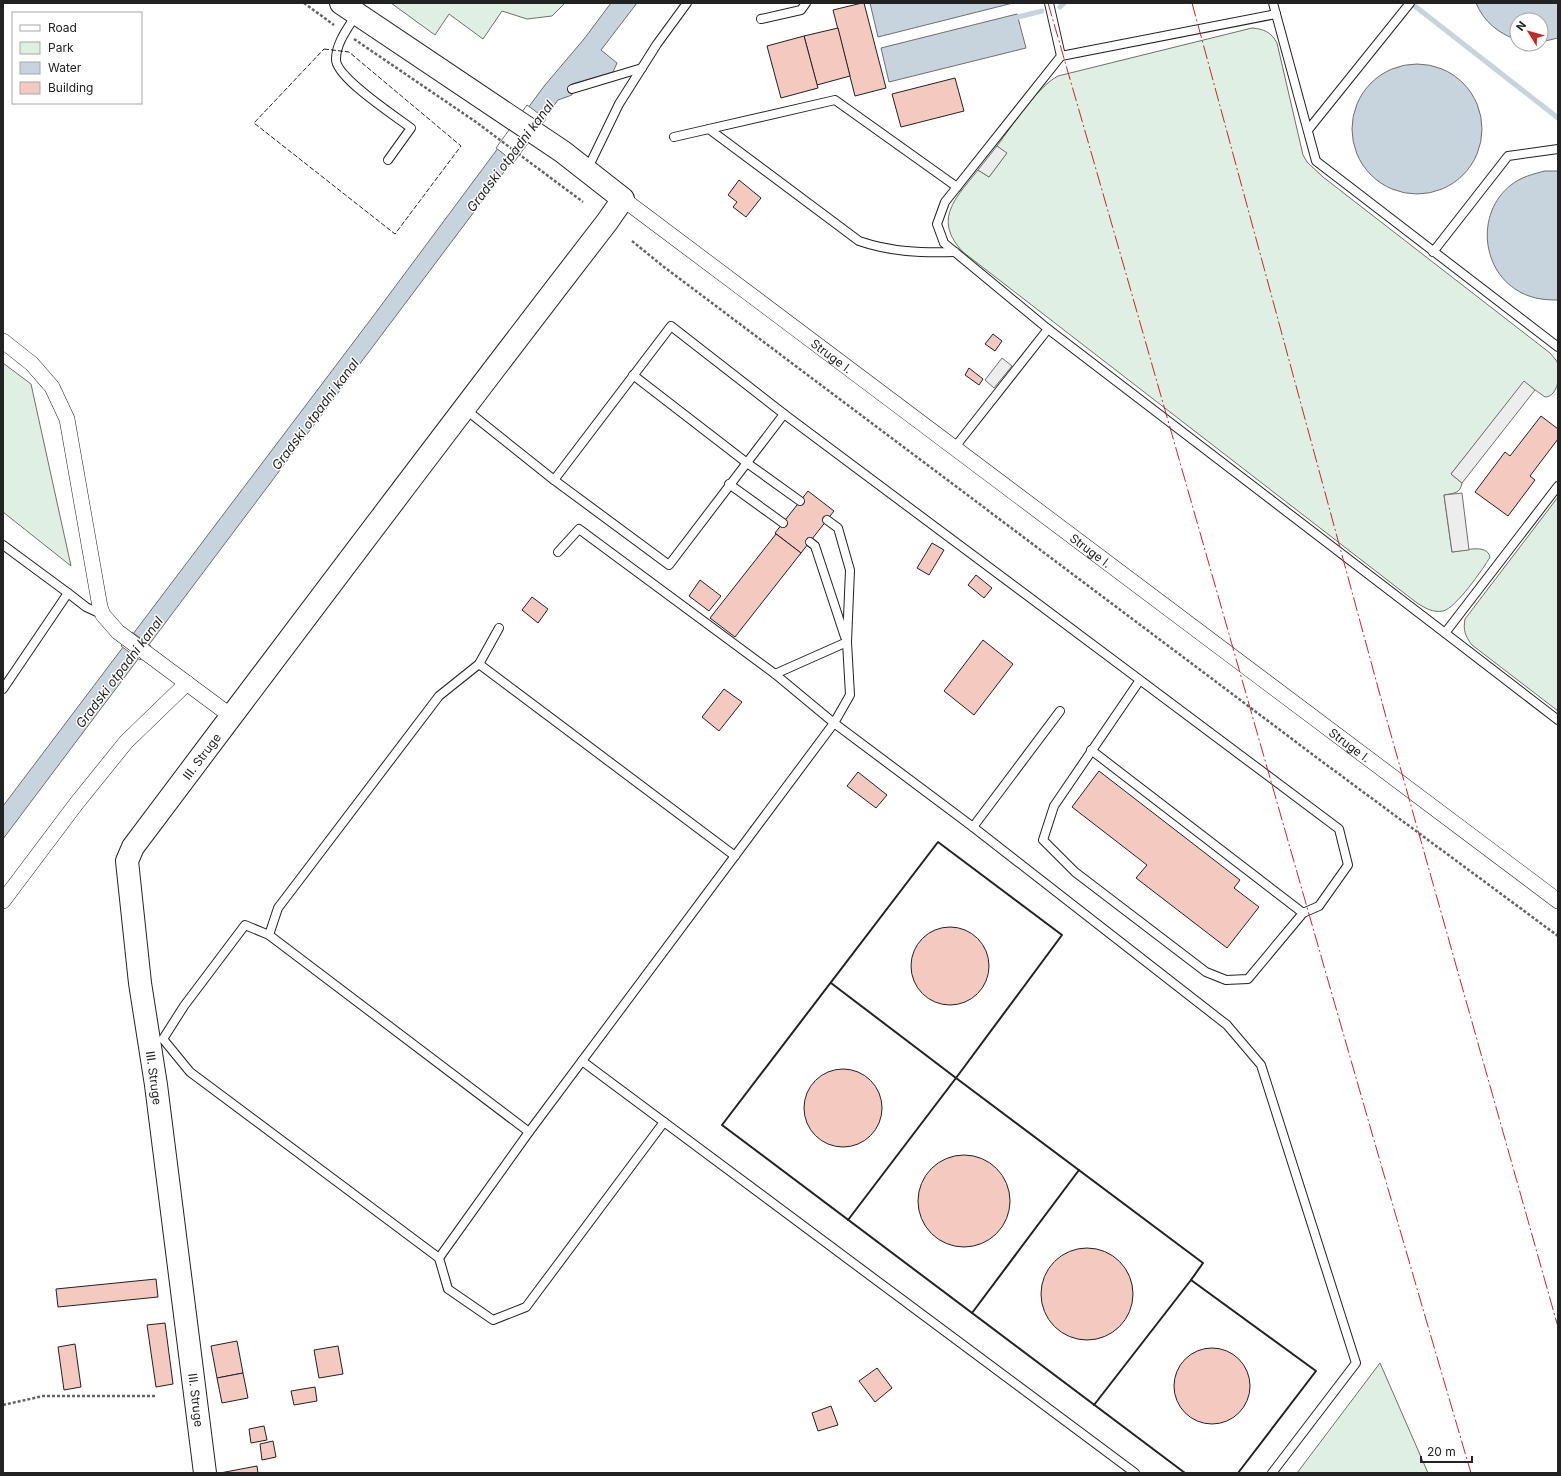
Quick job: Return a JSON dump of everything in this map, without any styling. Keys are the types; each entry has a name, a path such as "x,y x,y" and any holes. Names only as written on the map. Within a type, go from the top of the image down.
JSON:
{"street":[{"path":"349,9 563,152 623,200"},
{"name":"III. Struge","path":"205,1473 156,1085 140,983 127,861 133,847 231,716 463,408 623,200"},
{"name":"Struge I.","path":"623,200 1558,901"},
{"path":"3,341 32,364 52,387 67,419 100,607 103,615 118,632 231,716"},
{"path":"3,901 76,804 126,742 187,683"}],"lane":[{"path":"587,170 619,104 656,44 687,3"},
{"path":"761,19 801,10 806,3"},
{"path":"1049,3 1061,56"},
{"path":"1273,3 1316,161 1558,347"},
{"path":"1308,130 1407,6"},
{"path":"349,9 344,33 335,60 340,72 350,82 411,128 388,160"},
{"path":"1276,14 1061,56 945,202 937,224 944,243 1048,329 1558,720"},
{"path":"572,89 642,68"},
{"path":"674,137 835,100 957,187"},
{"path":"709,129 859,241 879,248 915,252 955,252"},
{"path":"1433,252 1508,156 1558,149"},
{"path":"554,480 671,326 784,414 1140,680 1339,829 1348,865 1319,906 1303,913 1248,980 1226,980 1206,972 1075,872 1043,840 1054,806 1140,680"},
{"path":"955,448 1048,329"},
{"path":"633,375 747,463 800,501"},
{"path":"463,408 554,480 669,565 729,484 784,414"},
{"path":"729,484 783,523"},
{"path":"1445,633 1558,486"},
{"path":"439,1258 582,1060 834,723 850,695 847,642 850,570 838,528 827,520"},
{"path":"558,552 579,529 775,674 834,723 973,827 1227,1025 1261,1065 1356,1363 1272,1473"},
{"path":"810,542 815,546 847,642"},
{"path":"3,545 86,607 103,615"},
{"path":"3,689 68,593"},
{"path":"269,934 278,908 439,696 479,664 500,628"},
{"path":"775,674 847,642"},
{"path":"479,664 734,856"},
{"path":"973,827 1060,711"},
{"path":"1091,750 1303,913"},
{"path":"529,1132 269,934 245,925 184,1006 163,1039 190,1072 439,1258 448,1289 493,1320 526,1307 664,1122"},
{"path":"582,1060 1135,1473"}],"path":[{"path":"304,3 334,26"},
{"path":"354,39 476,122 583,202"},
{"path":"632,241 664,267 1299,744 1558,936"},
{"path":"3,1405 43,1396 155,1396"}],"green space":[{"path":"391,3 565,3 552,16 527,19 502,11 483,39 449,14 435,35"},
{"path":"1252,28 1267,32 1277,43 1303,155 1307,162 1323,177 1550,353 1558,364 1558,384 1553,393 1545,397 1524,382 1451,474 1462,483 1458,491 1444,495 1452,552 1468,549 1480,549 1488,553 1490,557 1462,596 1448,609 1443,611 1432,611 1417,603 963,252 954,240 949,229 948,219 955,200 978,170 989,177 1006,154 997,146 1033,98 1050,81 1058,76"},
{"path":"3,363 31,384 71,566 3,512"},
{"path":"1558,497 1558,711 1472,645 1466,636 1464,626 1465,619"},
{"path":"1380,1363 1428,1473 1297,1473"}],"shaded area":[{"path":"997,146 1007,153 989,177 978,170"},
{"path":"1002,358 1012,366 994,388 985,380"},
{"path":"1524,381 1535,390 1462,483 1451,474"},
{"path":"1462,493 1469,550 1452,552 1444,495"}],"water":[{"name":"Gradski otpadni kanal","path":"611,3 637,3 601,50 617,63 613,72 572,84 572,95 558,100 3,839 3,806 371,319 545,85 584,39"},
{"path":"870,3 1013,3 878,37"},
{"path":"1476,3 1558,3 1558,38 1549,40 1549,12 1509,12 1509,36 1492,26 1479,10"},
{"path":"1017,14 1026,48 889,82 881,48"},
{"path":"1417,64 1442,69 1463,83 1477,104 1482,129 1477,154 1463,175 1442,189 1417,194 1392,189 1371,175 1357,154 1352,129 1357,104 1371,83 1392,69"},
{"path":"1545,171 1558,171 1558,300 1531,297 1508,284 1498,272 1491,257 1488,242 1488,226 1492,211 1499,197 1511,185 1519,180"}],"pier":[{"path":"527,105 546,119 514,162 496,148"},
{"path":"132,632 151,646 140,660 121,646"}],"building":[{"path":"864,3 886,88 855,96 833,10"},
{"path":"838,28 850,76 817,85 804,36"},
{"path":"804,36 818,88 781,98 767,46"},
{"path":"955,78 964,111 901,127 892,94"},
{"path":"739,180 761,198 746,217 733,207 737,202 728,195"},
{"path":"993,334 1002,341 995,351 985,344"},
{"path":"969,368 983,379 979,385 965,375"},
{"path":"1541,416 1558,429 1558,439 1530,476 1535,480 1508,516 1475,492 1505,452 1510,456"},
{"path":"808,491 834,511 801,553 775,533"},
{"path":"776,534 801,553 735,637 710,618"},
{"path":"932,543 944,550 929,575 917,568"},
{"path":"976,575 992,588 984,598 968,585"},
{"path":"700,580 721,596 709,611 689,596"},
{"path":"532,597 548,609 538,623 522,610"},
{"path":"983,640 1013,664 974,715 944,691"},
{"path":"724,689 742,702 719,731 702,717"},
{"path":"1099,771 1240,880 1234,888 1259,907 1227,948 1136,878 1147,865 1072,807"},
{"path":"858,772 887,795 876,808 847,786"},
{"path":"950,927 965,930 978,938 986,951 989,966 986,981 978,994 965,1002 950,1005 935,1002 922,994 914,981 911,966 914,951 922,938 935,930"},
{"path":"843,1069 858,1072 870,1081 879,1093 882,1108 879,1123 870,1135 858,1144 843,1147 828,1144 816,1135 807,1123 804,1108 807,1093 816,1081 828,1072"},
{"path":"964,1155 982,1158 997,1168 1007,1183 1010,1201 1007,1219 997,1234 982,1244 964,1247 946,1244 931,1234 921,1219 918,1201 921,1183 931,1168 946,1158"},
{"path":"1087,1248 1105,1251 1120,1261 1130,1276 1133,1294 1130,1312 1120,1327 1105,1337 1087,1340 1069,1337 1054,1327 1044,1312 1041,1294 1044,1276 1054,1261 1069,1251"},
{"path":"156,1279 158,1297 58,1307 56,1289"},
{"path":"165,1323 173,1384 156,1387 147,1325"},
{"path":"237,1341 243,1373 217,1378 211,1346"},
{"path":"75,1344 81,1387 64,1390 58,1347"},
{"path":"338,1346 343,1374 319,1378 314,1350"},
{"path":"1212,1348 1226,1351 1239,1359 1247,1372 1250,1386 1247,1400 1239,1413 1226,1421 1212,1424 1198,1421 1185,1413 1177,1400 1174,1386 1177,1372 1185,1359 1198,1351"},
{"path":"877,1368 892,1388 875,1402 859,1381"},
{"path":"243,1373 248,1398 222,1403 217,1378"},
{"path":"315,1387 317,1401 294,1405 291,1391"},
{"path":"831,1406 838,1425 818,1431 812,1413"},
{"path":"264,1426 267,1440 251,1443 249,1429"},
{"path":"273,1441 276,1457 262,1460 260,1444"},
{"path":"257,1466 258,1473 220,1473"}],"waterway":[{"path":"1060,7 1064,3"},
{"path":"1411,3 1558,118"},
{"path":"1018,17 1042,11"}],"fence":[{"path":"324,49 349,52 461,146 395,234 254,123 324,49"}],"wall":[{"path":"1185,1473 722,1125 938,842 1062,935 956,1078 1203,1263 1191,1280"},
{"path":"831,983 956,1078 848,1220"},
{"path":"972,1313 1079,1170"},
{"path":"1094,1405 1191,1280 1316,1371 1238,1473"}],"power":[{"path":"1048,3 1364,1106 1471,1473"},
{"path":"1192,3 1386,717 1558,1327"}]}
